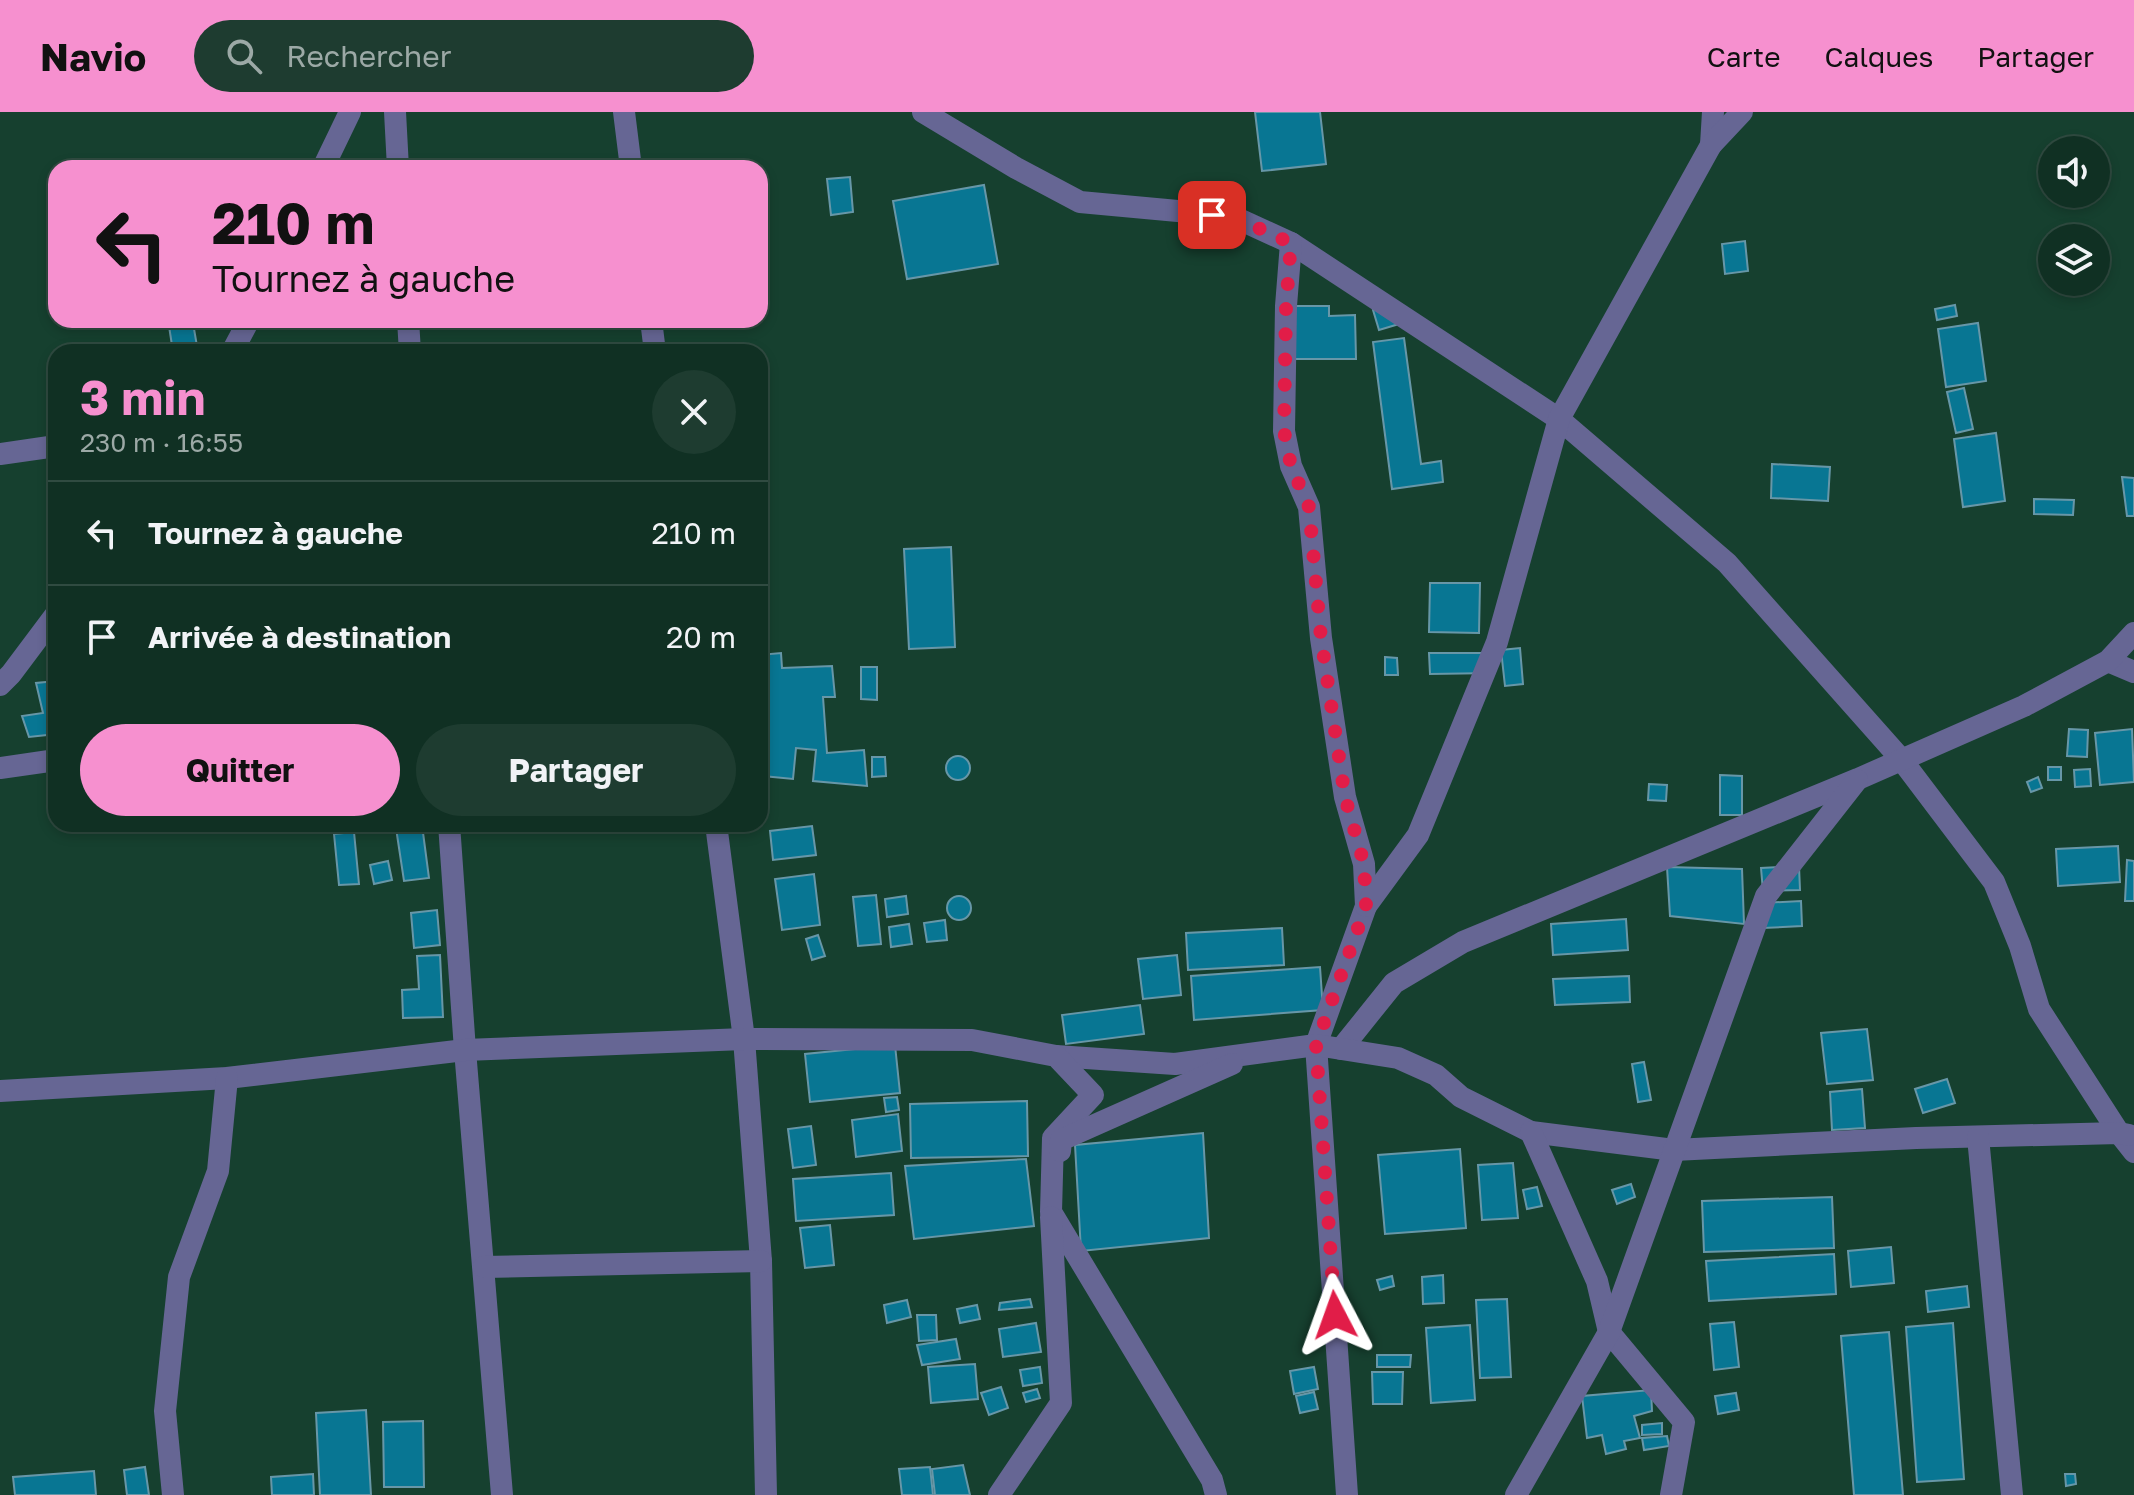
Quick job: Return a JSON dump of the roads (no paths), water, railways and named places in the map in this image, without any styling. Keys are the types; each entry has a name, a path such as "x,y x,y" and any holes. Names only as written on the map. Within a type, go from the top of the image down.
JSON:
{"street":[{"path":"327,160 350,112"},
{"path":"395,112 398,160"},
{"path":"624,112 630,160"},
{"path":"923,112 1080,202 1232,216 1291,243 1559,419 1727,563 1901,759 1994,882 2020,946 2039,1009 2127,1135 2134,1152"},
{"path":"1711,145 1713,112"},
{"path":"1347,1495 1316,1045 1366,906 1418,835 1497,642 1559,419 1711,145 1742,112"},
{"path":"1291,243 1286,306 1284,431 1291,466 1309,507 1321,638 1345,797 1364,864 1366,906"},
{"path":"0,454 48,447"},
{"path":"0,685 48,625"},
{"path":"1341,1049 1394,983 1463,942 1858,779 2024,706 2108,661 2134,633"},
{"path":"2108,661 2134,672"},
{"path":"0,768 48,761"},
{"path":"1516,1495 1609,1332 1766,896 1858,779"},
{"path":"450,832 502,1495"},
{"path":"717,832 744,1039 761,1261 766,1495"},
{"path":"0,1091 227,1078 465,1050 744,1039 972,1040 1056,1056 1175,1064 1316,1045 1398,1058 1436,1075 1461,1097 1531,1132 1674,1150 1978,1137 2127,1135"},
{"path":"1216,1495 1212,1480 1051,1212 1061,1140 1251,1055"},
{"path":"999,1495 1061,1403 1051,1212 1053,1138 1093,1095 1056,1056"},
{"path":"173,1495 165,1411 179,1277 218,1171 227,1078"},
{"path":"1531,1132 1597,1281 1609,1332 1684,1422 1671,1495"},
{"path":"1978,1137 2012,1495"},
{"path":"484,1267 761,1261"}]}
